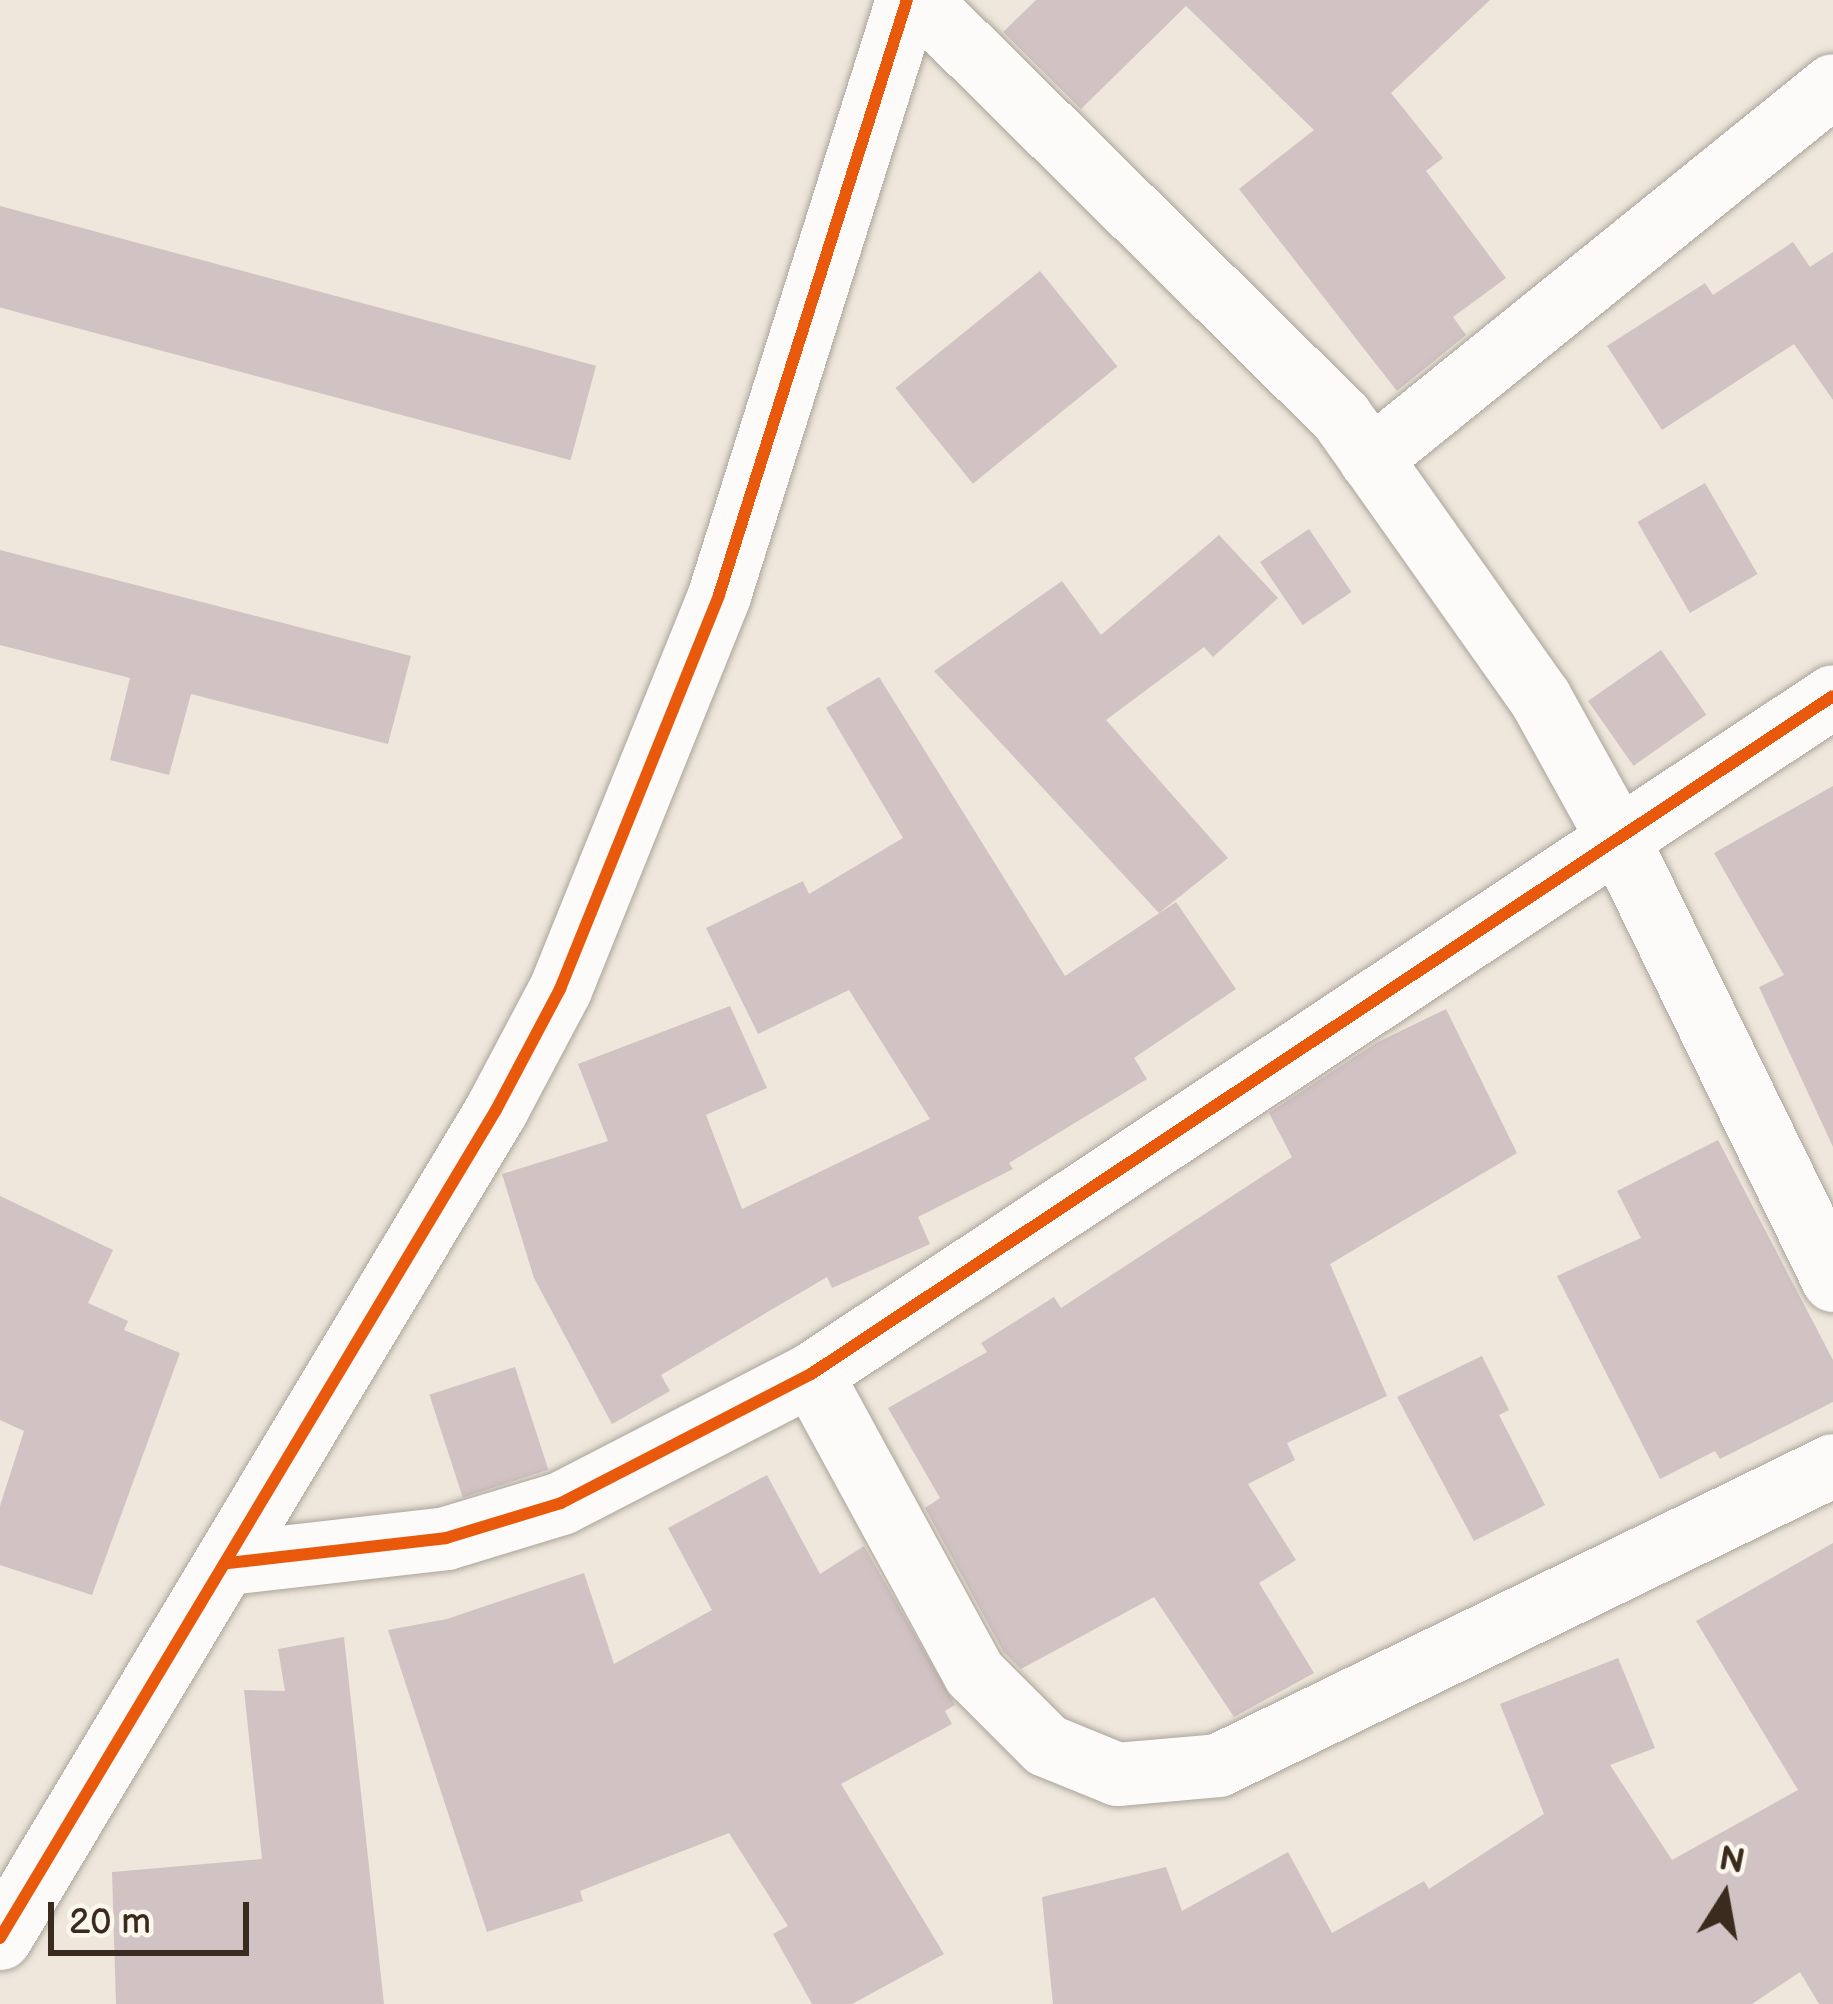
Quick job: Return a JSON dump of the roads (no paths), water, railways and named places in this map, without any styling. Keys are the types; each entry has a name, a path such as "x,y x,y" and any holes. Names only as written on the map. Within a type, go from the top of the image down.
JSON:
{"street":[{"path":"0,1938 496,1110 618,857 719,595 916,10 1341,417 1540,698 1617,837 1833,1280"},
{"path":"1370,458 1833,85"},
{"path":"228,1563 446,1538 561,1503 811,1374 1833,696"},
{"path":"811,1374 974,1673 1046,1745 1117,1774 1218,1765 1833,1465"}]}
